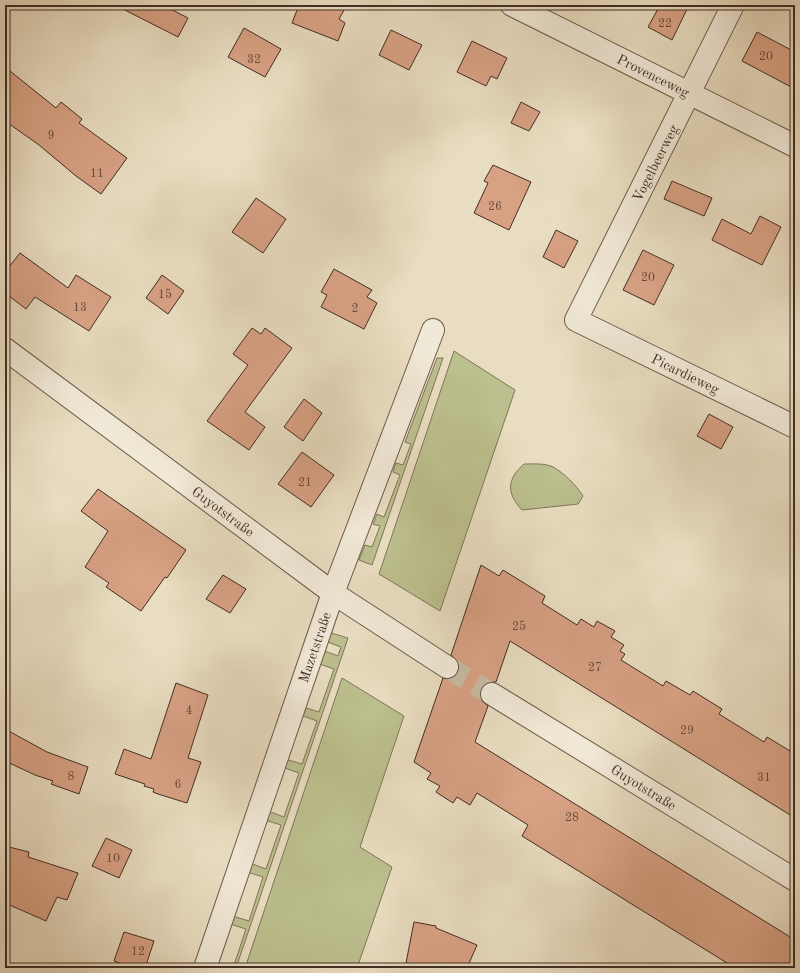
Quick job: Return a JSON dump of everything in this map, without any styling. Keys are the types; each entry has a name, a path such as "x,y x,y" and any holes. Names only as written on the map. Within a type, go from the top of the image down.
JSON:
{"street":[{"name":"Provenceweg","path":"512,5 795,146"},
{"name":"Vogelbeerweg","path":"576,320 733,5"},
{"name":"Picardieweg","path":"576,320 795,427"},
{"name":"Mazetstraße","path":"205,968 333,594 433,330"},
{"name":"Guyotstraße","path":"5,349 333,594 447,667"},
{"name":"Guyotstraße","path":"492,694 795,880"}],"green space":[{"path":"454,351 515,390 440,611 379,574"},
{"path":"437,358 443,358 372,565 359,560 365,545 372,547 380,526 373,524 377,514 384,517 400,475 393,472 396,463 403,465 411,444 405,442"},
{"path":"524,464 539,464 553,467 565,476 583,496 578,504 522,510 513,498 511,486 514,475"},
{"path":"328,632 348,638 236,968 233,968 246,929 230,924 232,916 249,921 263,877 247,872 250,863 266,869 281,825 265,820 268,811 284,817 299,773 282,767 285,759 302,764 317,721 300,715 303,707 319,712 334,669 317,663 322,650 338,656 341,647 325,641"},
{"path":"342,678 404,716 360,847 392,867 357,968 245,968"}],"building":[{"path":"115,5 163,5 188,18 178,37"},
{"path":"299,5 347,5 339,19 345,23 338,41 292,23"},
{"path":"660,5 689,5 672,40 648,27"},
{"path":"244,28 281,49 265,77 228,57"},
{"path":"391,30 422,45 409,70 379,55"},
{"path":"757,32 795,52 795,89 742,61"},
{"path":"472,41 507,58 497,79 491,76 486,86 457,72"},
{"path":"5,67 56,108 61,102 82,119 79,123 127,158 101,194 76,176 39,145 5,121"},
{"path":"521,102 540,112 529,131 511,123"},
{"path":"493,165 531,182 509,230 474,213 488,183 484,181"},
{"path":"672,181 712,198 704,216 664,199"},
{"path":"256,198 286,219 263,253 232,232"},
{"path":"760,216 781,227 762,265 712,240 722,219 751,234"},
{"path":"556,230 578,241 564,268 543,257"},
{"path":"643,250 674,265 654,305 623,290"},
{"path":"20,253 68,288 76,275 111,297 89,331 35,297 26,309 5,293 5,272"},
{"path":"334,269 372,290 367,297 377,303 364,329 321,307 327,295 321,292"},
{"path":"162,275 184,291 168,314 146,298"},
{"path":"252,328 261,334 265,328 292,348 245,412 265,427 249,450 207,421 248,365 233,354"},
{"path":"304,399 322,413 303,441 284,427"},
{"path":"709,414 733,427 721,449 697,436"},
{"path":"302,452 334,475 311,507 278,484"},
{"path":"98,489 186,550 167,578 165,577 141,611 106,587 109,583 85,567 108,531 81,511"},
{"path":"481,565 499,576 503,570 545,596 542,603 577,625 581,619 594,627 597,621 615,631 611,637 624,645 620,651 625,654 621,660 663,686 666,681 690,695 693,691 722,709 719,714 764,742 767,737 795,754 795,818 510,641 496,682 486,683 482,687 480,693 481,700 488,706 475,742 795,940 795,968 735,968 522,836 528,825 477,793 470,805 457,797 453,803 436,792 440,786 427,779 431,773 414,762 443,678 452,678 458,673 458,662 451,655"},
{"path":"223,575 246,589 230,613 206,599"},
{"path":"176,683 208,695 188,758 201,762 187,803 153,792 154,789 144,786 145,784 115,774 124,749 151,759"},
{"path":"5,729 47,752 88,767 79,794 51,784 53,781 35,775 5,761"},
{"path":"106,838 132,850 119,878 92,866"},
{"path":"5,846 29,852 28,857 78,873 67,900 57,897 46,921 5,903"},
{"path":"414,922 436,926 436,928 477,945 467,968 405,968"},
{"path":"124,932 154,941 145,968 134,968 114,961"}],"tunnel":[{"path":"447,667 492,694"}]}
